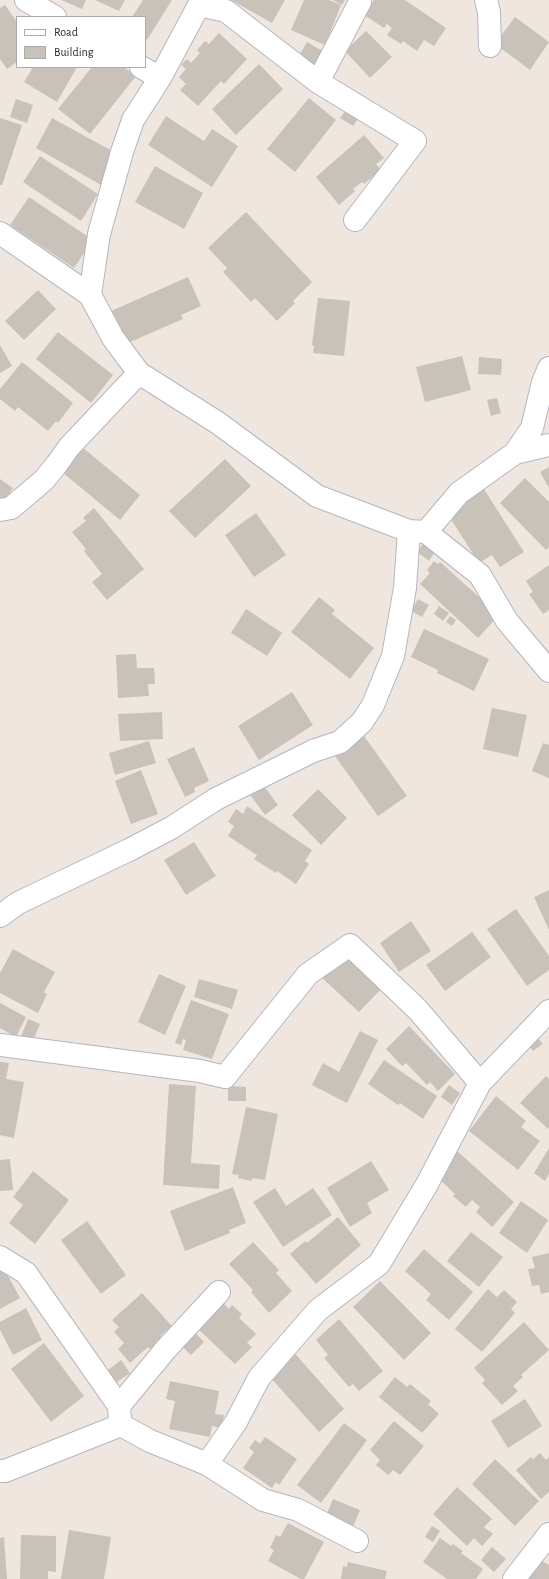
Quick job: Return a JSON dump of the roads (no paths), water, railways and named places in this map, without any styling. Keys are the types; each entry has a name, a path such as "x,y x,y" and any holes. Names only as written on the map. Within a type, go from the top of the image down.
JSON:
{"street":[{"path":"26,0 53,16"},
{"path":"486,0 489,12 490,46"},
{"path":"90,295 99,234 122,152 133,120 160,78 200,2 226,11 318,82 415,141 355,220"},
{"path":"318,82 360,2"},
{"path":"143,68 160,78"},
{"path":"0,233 90,295 113,338 139,373 218,423 317,496 417,532 480,575 507,621 549,671"},
{"path":"0,916 18,903 129,850 171,828 216,799 313,751 340,742 362,722 373,705 393,656 417,532 459,493 515,453 532,428 543,382 549,368"},
{"path":"0,510 11,508 44,480 69,447 139,373"},
{"path":"515,453 549,445"},
{"path":"0,1045 200,1072 225,1077 308,974 350,945 418,1010 480,1083"},
{"path":"207,1464 236,1422 259,1378 318,1310 379,1264 426,1186 480,1083 549,1011"},
{"path":"0,1257 26,1273 120,1415 150,1442 207,1464 263,1500 298,1510 357,1541"},
{"path":"0,1471 5,1471 120,1415 166,1349 220,1292"},
{"path":"514,1579 549,1534"}]}
